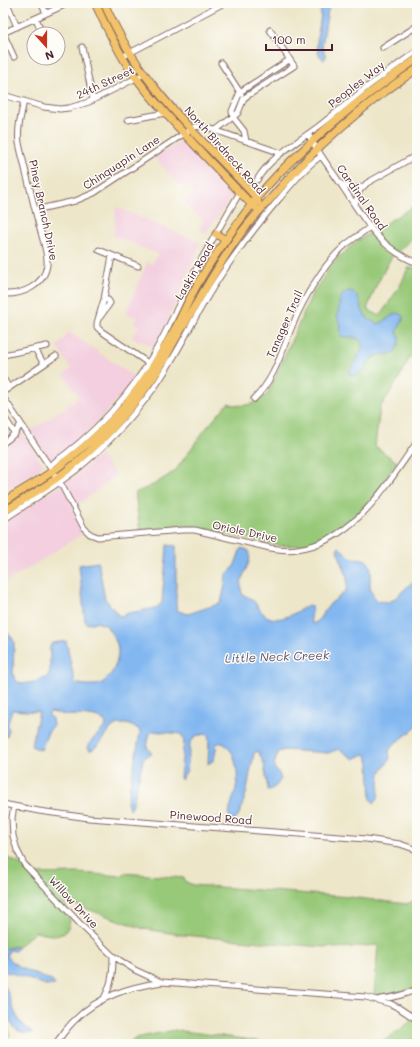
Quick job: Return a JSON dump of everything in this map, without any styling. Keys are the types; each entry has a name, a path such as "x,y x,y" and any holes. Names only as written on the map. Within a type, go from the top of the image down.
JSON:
{"main road":[{"name":"North Birdneck Road","path":"95,3 104,24 122,57 145,90 164,113 252,205 264,211"},
{"name":"North Birdneck Road","path":"104,3 130,53 163,99 257,198 264,211"},
{"name":"Laskin Road","path":"3,502 88,443 115,417 155,369 196,286 226,240 257,198 310,138 345,112 399,68 408,65 417,59"},
{"path":"408,65 415,71"},
{"name":"Laskin Road","path":"3,512 59,480 110,431 131,407 236,240 264,211 288,179 316,149 365,106 415,71"},
{"path":"216,234 226,240"}],"street":[{"path":"6,3 17,27"},
{"path":"41,3 46,13"},
{"path":"14,57 3,33 68,3"},
{"path":"122,57 224,3"},
{"path":"36,18 39,26"},
{"name":"Peoples Way","path":"383,48 417,26"},
{"path":"216,130 238,112 244,98 294,66 270,30"},
{"path":"82,47 93,100"},
{"name":"Peoples Way","path":"399,68 417,51"},
{"path":"246,140 244,131 233,117 232,111 240,92 289,60"},
{"path":"221,62 244,98"},
{"name":"24th Street","path":"3,95 44,107 60,109 80,105 93,100 144,74"},
{"name":"Piney Branch Drive","path":"3,294 19,293 26,290 38,283 46,270 47,259 19,143 19,125 24,101"},
{"path":"128,120 164,113"},
{"path":"190,128 203,126 281,153"},
{"name":"Chinquapin Lane","path":"35,210 75,201 94,193 190,128"},
{"path":"257,180 264,169 281,153 294,143 310,138"},
{"name":"Cardinal Road","path":"310,138 375,235 389,248 401,256 417,263"},
{"path":"355,205 358,195 363,187 417,155"},
{"name":"Laskin Road","path":"264,211 304,170 321,156"},
{"path":"341,184 352,188 363,187"},
{"name":"Laskin Road","path":"155,369 157,349 199,263 240,192"},
{"name":"Tanager Trail","path":"254,399 263,390 271,377 299,312 319,277 333,258 344,247 370,227"},
{"path":"99,250 138,266"},
{"path":"112,256 104,299 108,300 110,303 97,321 97,327 155,369"},
{"path":"199,263 208,267"},
{"path":"3,355 47,346"},
{"path":"35,349 44,364"},
{"path":"3,392 56,356"},
{"path":"3,378 9,388"},
{"name":"Oriole Drive","path":"3,397 59,480 84,528 93,536 103,537 158,531 189,530 270,548 296,550 312,546 329,539 343,530 364,512 391,480 417,442"},
{"path":"3,415 15,434"},
{"path":"3,444 15,434 21,424"},
{"name":"Laskin Road","path":"3,520 59,480"},
{"name":"Pinewood Road","path":"3,804 89,818 366,839 400,844 417,850"},
{"name":"Willow Drive","path":"14,806 12,818 13,836 17,850 24,864 83,927 113,956 135,970 162,982"},
{"path":"104,998 112,978 113,956"},
{"path":"55,1044 76,1018 104,998 124,990 162,982 366,997 392,1004 417,1020"},
{"path":"376,999 393,998 417,989"}],"shaded area":[{"path":"182,140 231,190 232,193 232,196 206,233 199,229 203,222 202,219 184,203 194,192 189,186 184,190 155,158"},
{"path":"116,207 201,243 167,322 154,347 132,337 139,326 134,323 136,317 126,313 147,262 152,264 158,254 114,236"},
{"path":"69,332 134,377 106,413 66,451 50,461 29,431 79,397 64,374 71,369 57,347"},
{"path":"23,434 43,464 42,467 3,494 3,447"},
{"path":"99,454 116,475 72,510 84,533 3,584 3,523 65,483"}],"green space":[{"path":"417,204 417,234 391,258 377,284 367,309 380,316 401,284 408,268 417,268 417,344 398,380 380,408 375,446 397,462 367,505 349,522 327,536 315,541 290,546 278,545 194,527 140,530 135,493 155,484 175,471 204,431 228,403 233,405 248,405 258,401 266,395 271,387 312,294 329,269 339,257 357,241"},
{"path":"3,855 39,874 76,873 124,876 124,873 184,878 184,881 193,885 349,897 407,904 417,899 417,986 396,994 374,995 378,945 337,948 183,935 144,929 64,901 70,921 65,932 56,936 35,932 17,947 3,949"},
{"path":"417,998 417,1044 373,1044 386,1040 410,1022"},
{"path":"3,1002 10,1035 4,1044 3,1044"},
{"path":"175,1030 253,1040 272,1044 128,1044 136,1038"}],"water":[{"path":"314,3 330,3 322,46 326,57 324,60 319,55 317,48 321,12"},
{"path":"349,291 356,294 363,312 369,320 378,324 397,313 403,316 403,320 397,331 399,340 396,350 390,354 377,355 361,372 354,376 349,374 349,372 360,353 362,343 359,339 353,337 342,337 340,331 341,325 337,318 340,299 344,293"},
{"name":"Little Neck Creek","path":"167,545 176,546 176,604 178,611 188,614 221,603 226,575 234,567 241,548 248,550 250,554 250,559 241,583 243,595 252,599 264,614 275,619 287,617 308,605 312,606 311,623 316,623 330,604 345,592 347,587 347,576 337,550 339,547 351,557 366,560 368,562 371,568 370,587 377,601 388,602 393,600 417,578 417,727 394,744 389,751 390,759 380,773 378,798 374,803 371,800 369,763 367,756 364,754 354,759 339,749 328,753 285,750 278,752 274,765 281,779 276,786 268,790 264,764 258,751 254,753 246,794 238,817 233,821 229,817 229,814 236,788 237,773 231,751 223,743 217,743 214,760 208,764 208,735 205,734 195,736 190,743 187,770 181,780 180,777 184,741 181,734 153,731 150,733 147,747 152,754 144,757 130,810 127,802 140,733 139,729 127,724 118,724 112,727 98,745 92,750 89,750 88,747 91,741 106,726 105,721 91,716 67,715 50,712 49,715 52,719 53,726 48,732 41,750 31,746 39,712 12,710 7,726 9,729 7,736 4,737 3,630 10,635 14,642 13,675 16,681 22,684 39,681 47,677 50,671 50,647 52,643 66,641 75,683 94,685 104,682 114,670 116,665 118,647 106,625 96,622 87,624 85,621 79,565 98,562 105,599 118,615 121,616 156,608 162,603"},
{"path":"17,947 15,951 11,950 8,952 7,955 9,959 19,966 52,981 55,985 51,986 18,975 6,972 3,973 3,949"},
{"path":"3,973 4,985 19,1021 33,1033 24,1033 17,1030 12,1025 3,1002"}]}
